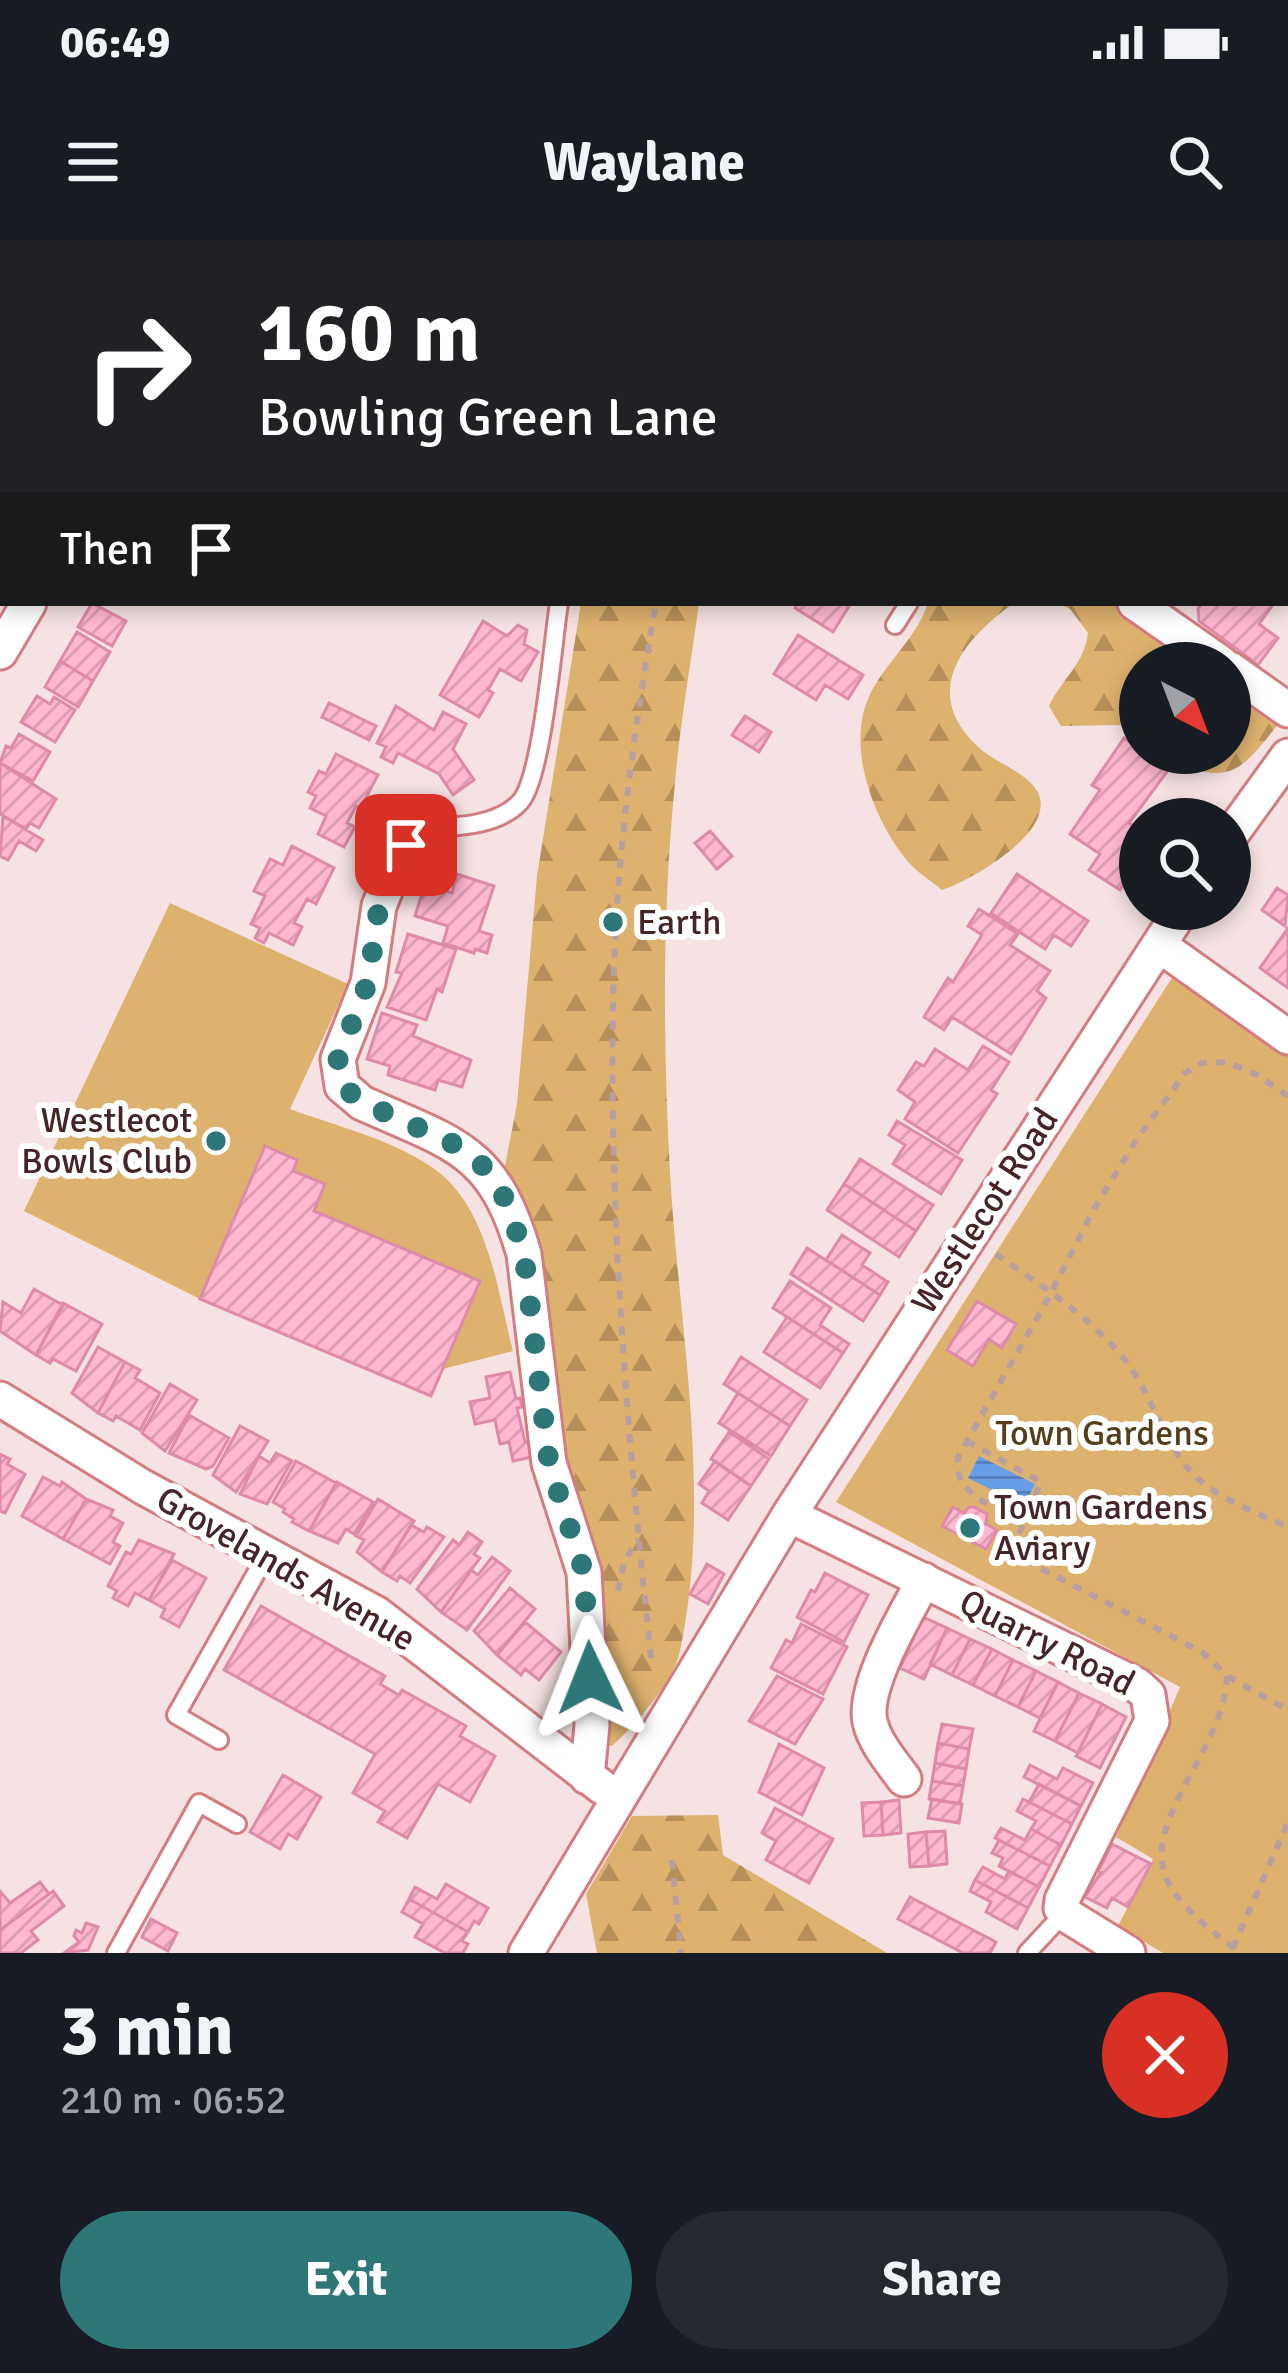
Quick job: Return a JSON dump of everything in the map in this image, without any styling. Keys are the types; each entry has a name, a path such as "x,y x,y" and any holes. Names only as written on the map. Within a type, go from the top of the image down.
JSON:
{"street":[{"path":"0,652 27,606"},
{"path":"1139,606 1191,642"},
{"path":"1251,684 1288,710"},
{"path":"1251,807 1288,756"},
{"path":"423,828 399,857 379,906 371,969 338,1059 338,1076 348,1094 471,1155 496,1183 517,1230 524,1254 549,1463 584,1572 592,1725 587,1777"},
{"name":"Westlecot Road","path":"526,1953 789,1515 1169,930"},
{"path":"1159,945 1288,1037"},
{"name":"Grovelands Avenue","path":"0,1399 407,1635 618,1798"},
{"name":"Quarry Road","path":"789,1515 1148,1694 1153,1721 1062,1900 1065,1912"},
{"path":"904,1779 880,1745 869,1706 899,1626 923,1580"},
{"path":"1065,1912 1129,1953"}],"lane":[{"path":"423,828 462,826 495,817 520,802 534,772 559,606"},
{"path":"895,625 907,606"},
{"path":"219,1739 176,1715 268,1552"},
{"path":"116,1953 199,1803 237,1823"},
{"path":"1027,1953 1065,1912"}],"path":[{"path":"651,1658 617,1252 613,998 626,807 656,606"},
{"path":"1024,1521 966,1490 959,1481 958,1457 1114,1175 1192,1067 1214,1060 1226,1062 1288,1096"},
{"path":"968,1235 1092,1324 1124,1360 1184,1464 1197,1478 1288,1527"},
{"path":"967,1441 1041,1482 1017,1539 1034,1565 1202,1652 1227,1676 1288,1710"},
{"path":"1227,1676 1211,1736 1168,1815 1162,1849 1163,1870 1177,1898 1236,1950 1288,1822"},
{"path":"672,1860 681,1953"}],"green space":[{"path":"581,606 699,606 675,783 665,978 670,1173 691,1413 694,1533 676,1663 642,1715 612,1746 599,1741 530,1241 504,1171 517,1104 537,876"},
{"path":"927,606 1010,606 965,650 950,687 952,706 960,726 977,746 1031,783 1040,799 1039,816 1013,848 942,890 912,866 887,831 863,764 862,720 868,699"},
{"path":"1064,606 1174,606 1221,642 1119,642 1119,725 1061,726 1049,706 1078,663 1088,633"},
{"path":"1251,665 1281,688 1288,712 1251,756"},
{"name":"Westlecot Bowls Club","path":"170,903 348,984 290,1109 398,1148 450,1182 478,1225 513,1351 443,1369 431,1396 200,1299 24,1211"},
{"name":"Town Gardens","path":"1177,970 1288,1052 1288,1953 1163,1953 1118,1926 1153,1859 1116,1837 1180,1687 836,1502"},
{"path":"718,1815 723,1855 887,1953 597,1953 586,1894 632,1816"}],"water":[{"path":"979,1456 1035,1484 1024,1506 968,1478"}],"building":[{"path":"90,606 126,621 112,646 78,627"},
{"path":"796,606 849,606 833,632"},
{"path":"1200,606 1272,606 1259,624 1278,638 1258,665 1251,660 1251,642 1227,642 1199,621"},
{"path":"483,621 507,636 518,625 527,630 524,644 538,652 521,681 500,669 479,717 440,695"},
{"path":"77,632 110,652 93,681 60,661"},
{"path":"798,635 863,675 848,699 825,685 816,700 774,674"},
{"path":"60,661 93,681 78,707 45,687"},
{"path":"37,696 50,704 54,697 75,710 55,742 21,722"},
{"path":"329,703 376,726 369,740 322,717"},
{"path":"396,706 434,730 443,712 466,724 453,749 474,780 453,795 439,774 398,753 393,763 381,757 386,747 377,743"},
{"path":"745,716 771,732 759,752 732,735"},
{"path":"19,734 50,752 33,781 0,763 6,746 11,748"},
{"path":"1119,745 1119,774 1165,774 1148,798 1119,798 1119,889 1089,870 1100,854 1070,834 1100,790 1092,785"},
{"path":"336,754 378,775 347,823 355,827 344,847 318,834 326,816 310,808 316,796 308,792 319,771 326,774"},
{"path":"0,763 56,799 39,828 30,823 26,829 0,814"},
{"path":"3,816 43,840 36,851 19,841 8,860 0,856"},
{"path":"710,831 732,856 717,869 695,843"},
{"path":"292,846 334,868 316,904 307,899 294,923 302,927 293,945 269,933 264,943 255,938 260,928 251,924 265,896 254,891 270,859 283,865"},
{"path":"457,874 494,886 479,931 492,935 487,953 443,943 448,926 415,916 425,884 452,893"},
{"path":"1017,874 1088,921 1071,946 1054,935 1045,949 991,913"},
{"path":"1277,888 1288,895 1285,926 1262,910"},
{"path":"979,909 1018,934 1010,945 1050,971 1037,991 1046,998 1011,1054 952,1017 944,1030 924,1017 982,935 968,926"},
{"path":"1288,928 1288,988 1260,968"},
{"path":"408,934 456,949 442,992 437,989 426,1020 387,1007 402,973 396,972"},
{"path":"382,1013 417,1025 413,1036 471,1060 462,1087 438,1080 435,1090 388,1075 390,1066 367,1059"},
{"path":"983,1046 1009,1062 991,1090 997,1094 958,1153 905,1119 915,1102 898,1090 916,1062 924,1066 935,1049 968,1070"},
{"path":"897,1121 962,1160 941,1194 893,1164 905,1145 889,1135"},
{"path":"265,1146 297,1160 293,1171 325,1184 314,1211 480,1281 431,1396 200,1299"},
{"path":"860,1159 933,1205 916,1231 844,1184"},
{"path":"844,1184 916,1231 899,1257 827,1210"},
{"path":"842,1235 870,1253 862,1265 888,1282 880,1295 826,1260"},
{"path":"807,1248 880,1295 863,1321 791,1274"},
{"path":"790,1281 831,1308 820,1325 849,1344 843,1353 773,1308"},
{"path":"34,1289 63,1305 36,1355 0,1331 3,1302 21,1313"},
{"path":"977,1301 1016,1324 1002,1348 989,1339 973,1366 947,1350"},
{"path":"63,1303 102,1324 76,1371 36,1355"},
{"path":"787,1317 843,1353 820,1388 764,1352"},
{"path":"98,1347 125,1362 98,1413 72,1393"},
{"path":"741,1357 807,1400 790,1426 724,1384"},
{"path":"125,1362 140,1370 135,1378 160,1393 140,1430 116,1416 113,1421 98,1413"},
{"path":"510,1372 532,1457 513,1461 509,1442 500,1444 495,1420 475,1424 470,1402 490,1398 486,1377"},
{"path":"170,1384 197,1400 165,1451 142,1433"},
{"path":"738,1393 790,1426 771,1456 719,1423"},
{"path":"189,1415 229,1438 213,1466 206,1469 169,1453"},
{"path":"240,1426 268,1441 236,1492 213,1475"},
{"path":"729,1432 769,1459 751,1486 711,1459"},
{"path":"276,1453 292,1461 267,1504 240,1494 259,1456 270,1463"},
{"path":"0,1454 25,1474 5,1513 0,1511"},
{"path":"296,1461 336,1483 309,1531 292,1522 285,1509 273,1502"},
{"path":"715,1461 751,1486 728,1520 702,1503 709,1491 699,1484"},
{"path":"43,1477 60,1486 62,1482 86,1499 63,1539 22,1516"},
{"path":"337,1482 373,1502 354,1534 346,1529 338,1543 309,1531"},
{"path":"86,1499 113,1510 110,1516 123,1523 113,1542 120,1546 110,1564 63,1539"},
{"path":"378,1499 414,1521 382,1572 357,1552 364,1540 356,1536"},
{"name":"Town Gardens Aviary","path":"953,1507 964,1513 974,1507 987,1514 986,1524 997,1530 986,1549 942,1526"},
{"path":"411,1525 444,1537 410,1583 382,1572"},
{"path":"468,1532 482,1542 474,1554 480,1558 441,1612 417,1589 453,1540 459,1545"},
{"path":"139,1540 174,1554 149,1600 135,1593 128,1606 113,1598 117,1591 108,1586 126,1552 131,1554"},
{"path":"492,1557 510,1571 467,1630 441,1612 471,1570 478,1575"},
{"path":"172,1560 206,1578 179,1627 161,1617 165,1609 149,1600"},
{"path":"707,1564 724,1574 708,1604 690,1594"},
{"path":"825,1573 868,1595 844,1642 797,1617"},
{"path":"510,1588 535,1609 497,1655 474,1631"},
{"path":"261,1606 385,1676 380,1684 399,1695 402,1690 466,1726 460,1736 495,1756 470,1802 438,1784 407,1838 378,1822 385,1811 353,1793 375,1754 224,1670"},
{"path":"923,1617 947,1628 924,1679 900,1668"},
{"path":"525,1622 561,1652 539,1680 525,1669 521,1675 497,1655"},
{"path":"801,1624 847,1647 823,1694 771,1668"},
{"path":"947,1628 970,1639 952,1675 930,1664"},
{"path":"970,1639 992,1649 973,1685 952,1675"},
{"path":"992,1649 1013,1660 995,1696 973,1685"},
{"path":"1013,1660 1036,1671 1018,1707 995,1696"},
{"path":"1036,1671 1058,1682 1040,1718 1018,1707"},
{"path":"777,1676 823,1699 795,1744 749,1721"},
{"path":"1058,1682 1079,1693 1055,1741 1034,1731"},
{"path":"1079,1693 1102,1704 1078,1753 1055,1741"},
{"path":"1102,1704 1126,1717 1100,1768 1076,1756"},
{"path":"942,1724 973,1729 969,1749 938,1743"},
{"path":"938,1743 969,1749 966,1769 935,1763"},
{"path":"779,1744 824,1768 802,1815 759,1792"},
{"path":"935,1763 966,1769 963,1786 932,1781"},
{"path":"1030,1765 1057,1779 1063,1768 1093,1783 1081,1806 1024,1777"},
{"path":"283,1775 321,1797 297,1839 288,1834 280,1849 250,1832"},
{"path":"932,1781 963,1786 960,1804 929,1799"},
{"path":"1039,1784 1081,1806 1072,1824 1029,1802"},
{"path":"932,1799 962,1804 959,1823 928,1818"},
{"path":"1023,1799 1072,1824 1061,1845 1031,1829 1036,1821 1017,1811"},
{"path":"899,1800 901,1833 883,1835 881,1802"},
{"path":"881,1802 883,1835 864,1836 862,1803"},
{"path":"775,1808 833,1839 809,1883 766,1860 776,1841 762,1833"},
{"path":"1001,1828 1025,1840 1031,1829 1061,1845 1050,1866 995,1838"},
{"path":"945,1831 947,1864 929,1866 926,1832"},
{"path":"926,1832 929,1866 910,1867 908,1834"},
{"path":"999,1840 1050,1866 1039,1887 999,1866 1003,1858 992,1853"},
{"path":"1112,1844 1151,1864 1128,1907 1112,1898 1107,1908 1085,1897"},
{"path":"983,1867 1005,1879 1009,1871 1039,1887 1028,1908 975,1880"},
{"path":"975,1880 1028,1908 1017,1929 986,1912 991,1902 970,1891"},
{"path":"40,1882 49,1894 0,1930 0,1891 10,1903"},
{"path":"446,1884 488,1908 468,1932 409,1899 415,1887 437,1899"},
{"path":"53,1891 64,1906 31,1931 38,1940 21,1953 0,1953 0,1930"},
{"path":"910,1897 996,1942 990,1953 963,1953 898,1919"},
{"path":"409,1899 468,1932 462,1941 468,1944 463,1953 445,1953 415,1937 423,1924 402,1912"},
{"path":"151,1919 177,1933 168,1951 142,1937"},
{"path":"86,1923 98,1927 88,1950 64,1953 79,1942 76,1930 82,1933"}],"place":[{"name":"Earth","path":"613,922"},
{"name":"Westlecot Bowls Club","path":"216,1141"},
{"name":"Town Gardens Aviary","path":"970,1528"}],"route":[{"path":"406,845 379,906 368,982 338,1059 338,1076 348,1094 471,1155 506,1200 524,1254 549,1463 584,1572 590,1678"}]}
